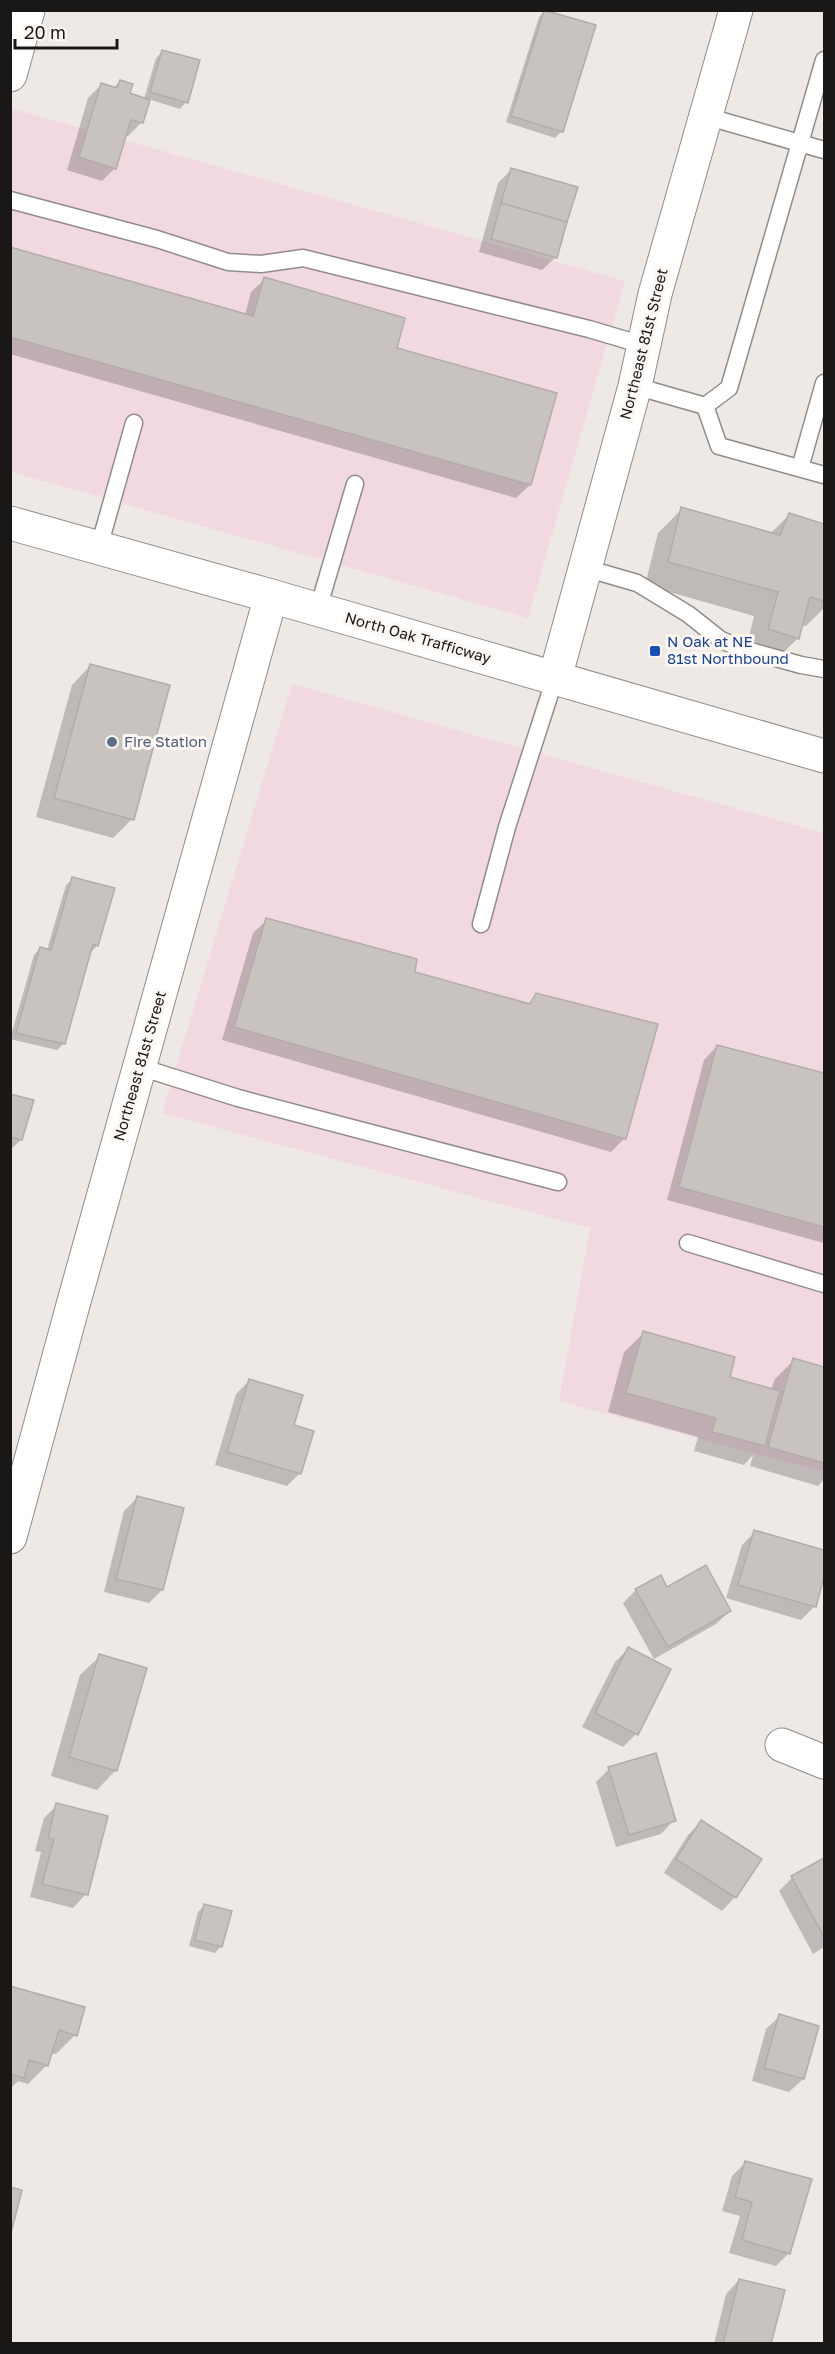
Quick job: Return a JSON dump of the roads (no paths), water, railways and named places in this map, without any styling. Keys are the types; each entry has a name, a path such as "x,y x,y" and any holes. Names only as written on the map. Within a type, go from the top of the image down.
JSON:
{"street":[{"path":"10,75 28,10"},
{"name":"Northeast 81st Street","path":"555,678 635,386 655,294 736,10"},
{"name":"North Oak Trafficway","path":"10,523 318,609 825,756"},
{"name":"Northeast 81st Street","path":"10,1537 271,596"},
{"path":"782,1745 825,1762"}],"lane":[{"path":"705,406 729,388 825,60"},
{"path":"705,116 801,141 825,150"},
{"path":"10,200 157,239 228,262 261,264 303,258 589,329 644,345"},
{"path":"800,468 825,383"},
{"path":"635,386 705,406"},
{"path":"705,406 719,446 825,475"},
{"path":"99,548 134,423"},
{"path":"318,609 356,484"},
{"path":"585,568 637,584 688,614 721,640 743,649 801,665 825,669"},
{"path":"481,924 507,827 555,678"},
{"path":"140,1067 238,1098 558,1182"},
{"path":"688,1243 825,1284"}],"place":[{"name":"N Oak at NE 81st Northbound","path":"655,651"},
{"name":"Fire Station","path":"112,742"}]}
